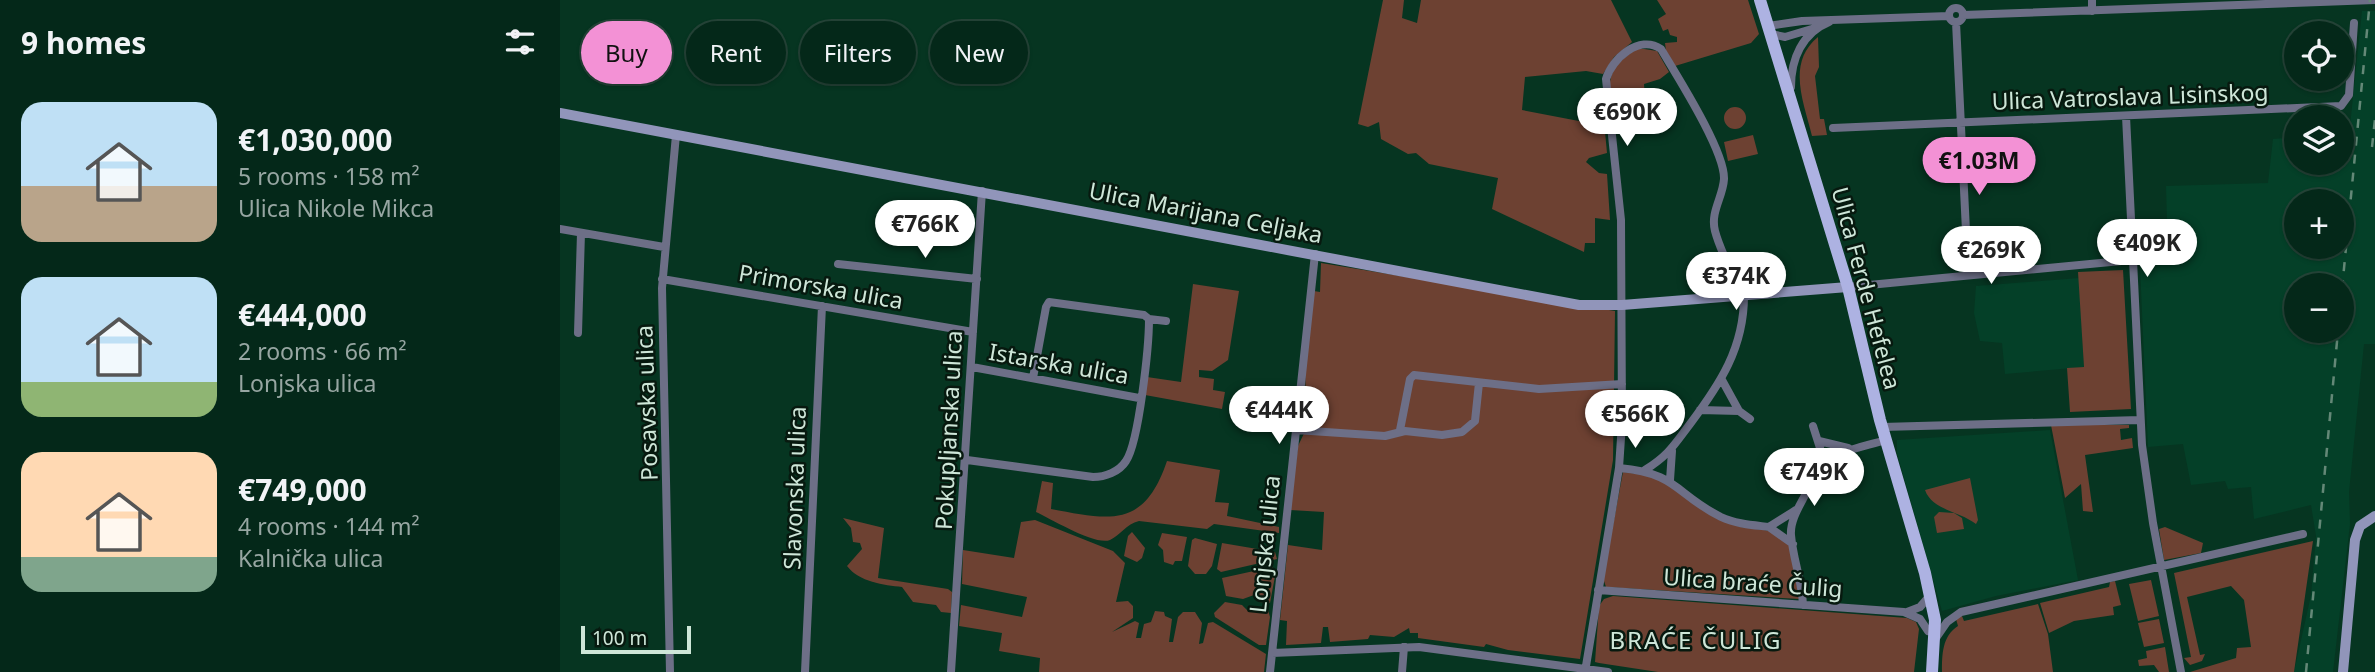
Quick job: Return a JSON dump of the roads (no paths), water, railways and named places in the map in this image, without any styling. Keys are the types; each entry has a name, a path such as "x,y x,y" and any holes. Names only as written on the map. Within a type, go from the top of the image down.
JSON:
{"main road":[{"name":"Ulica Ferde Hefelea","path":"1760,0 1847,286 1884,434 1930,599 1931,636"},
{"name":"Ulica Marijana Celjaka","path":"560,113 1579,305 1622,305 1847,286"},
{"path":"2343,672 2355,540 2360,526 2375,516"},
{"path":"1931,636 1934,672"},
{"path":"1925,672 1931,636"}],"street":[{"path":"1948,0 1953,17 1961,123 1968,273"},
{"path":"2092,0 2092,11"},
{"path":"1770,30 1835,20 2092,11 2147,4 2375,0"},
{"path":"1953,17 1955,4"},
{"path":"1770,30 1785,37 1835,20"},
{"path":"1791,96 1794,59 1807,37 1820,26"},
{"path":"1585,670 1619,468 1622,384 1620,214 1606,79 1613,65 1628,51 1640,46 1658,46 1721,161 1724,180 1715,208 1715,231 1742,296 1737,344 1722,380 1672,451 1645,470"},
{"name":"Ulica Vatroslava Lisinskog","path":"1833,128 2341,106 2349,91"},
{"path":"2126,116 2140,420 2161,568 2181,672"},
{"name":"Posavska ulica","path":"670,672 662,279 676,135"},
{"name":"Pokupljanska ulica","path":"951,672 967,460 982,191"},
{"path":"560,229 664,247"},
{"path":"578,333 581,233"},
{"name":"Lonjska ulica","path":"1270,672 1315,254"},
{"path":"1847,286 2132,260"},
{"path":"838,264 977,279"},
{"name":"Primorska ulica","path":"662,279 973,332"},
{"path":"1033,378 1049,302 1144,315 1149,319 1167,321"},
{"name":"Slavonska ulica","path":"805,672 822,306"},
{"path":"967,460 1093,477 1110,474 1124,464 1132,449 1149,319"},
{"name":"Istarska ulica","path":"972,367 1139,397"},
{"path":"1400,430 1412,376 1539,389 1622,384"},
{"path":"1722,380 1739,411 1750,419"},
{"path":"1296,430 1379,436 1400,430 1442,435 1468,429 1477,415 1479,383"},
{"path":"1700,410 1739,411"},
{"path":"1817,472 1848,448 1884,434 2140,420"},
{"path":"1803,605 1792,526 1798,508 1817,472 1819,441 1813,426"},
{"path":"1819,441 1848,448"},
{"path":"1670,480 1672,451"},
{"path":"1619,468 1645,470 1670,480 1720,516 1769,527 1793,544"},
{"path":"1769,527 1798,508"},
{"path":"1904,612 1920,619 1931,636 1952,617 1993,604 2303,534"},
{"name":"Ulica braće Čulig","path":"1598,590 1904,612"},
{"path":"1904,612 1920,607 1930,599 1952,617"},
{"path":"1272,653 1404,647 1608,672"},
{"path":"1402,672 1404,647"}],"railway":[{"path":"2344,273 2370,0"},
{"path":"2372,147 2375,119"},
{"path":"2306,672 2337,343"}],"district":[{"name":"BRAĆE ČULIG","path":"1696,639"}]}
